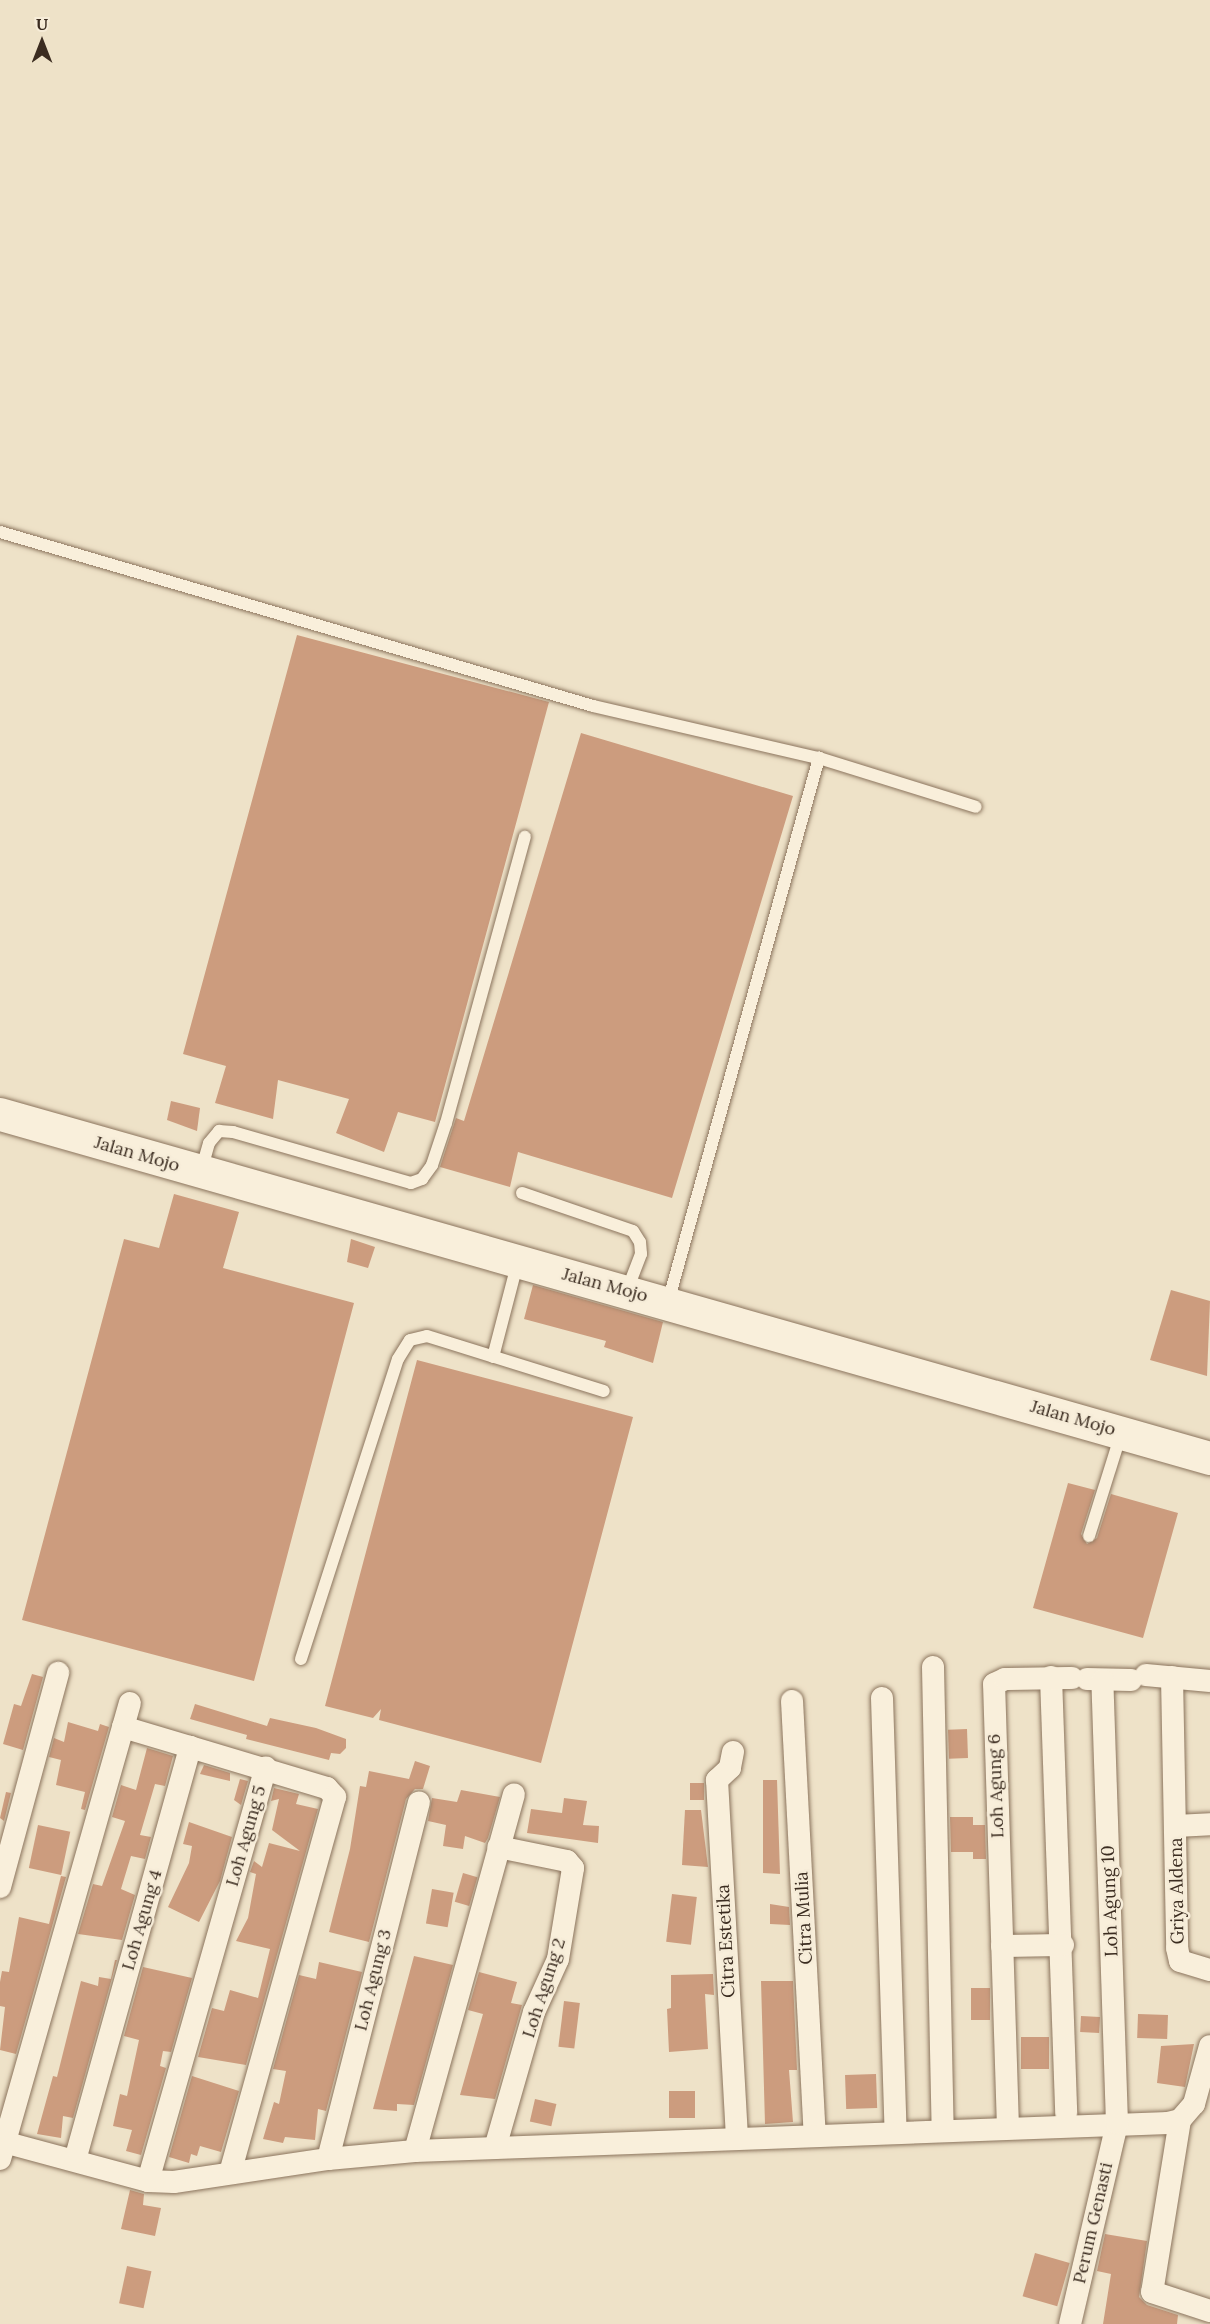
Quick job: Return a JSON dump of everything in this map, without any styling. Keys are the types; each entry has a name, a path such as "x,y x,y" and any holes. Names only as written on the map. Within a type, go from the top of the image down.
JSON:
{"street":[{"name":"Jalan Mojo","path":"0,1114 201,1173 668,1302 1210,1458"},
{"path":"933,1666 943,2131"},
{"path":"0,1887 58,1673"},
{"path":"1066,2113 1063,1945 1077,1679 1172,1677 1210,1681"},
{"name":"Griya Aldena","path":"1172,1677 1177,1948 1180,1961 1209,1967"},
{"name":"Loh Agung 6","path":"1008,2128 994,1684 1005,1679 1077,1679"},
{"name":"Loh Agung 10","path":"1077,1679 1117,2123"},
{"path":"882,1698 896,2132"},
{"name":"Citra Mulia","path":"792,1701 815,2135"},
{"path":"130,1703 1,2147 75,2160 148,2181 174,2182 328,2159 415,2151 1117,2123 1195,2110"},
{"path":"123,1727 266,1768"},
{"name":"Loh Agung 4","path":"75,2160 190,1747"},
{"name":"Citra Estetika","path":"733,1752 730,1768 717,1780 737,2138"},
{"name":"Loh Agung 5","path":"148,2181 266,1768 327,1788 335,1797 230,2172"},
{"path":"415,2151 514,1795"},
{"name":"Loh Agung 3","path":"328,2159 419,1802"},
{"name":"Griya Aldena","path":"1176,1826 1210,1824"},
{"name":"Loh Agung 2","path":"495,2148 534,2012 558,1959 573,1868 567,1861 498,1847"},
{"path":"1002,1946 1063,1945"},
{"path":"1210,2046 1152,2292 1210,2311"},
{"name":"Perum Genasti","path":"1070,2324 1117,2123"}],"lane":[{"path":"0,532 593,706 819,758 976,807"},
{"path":"668,1302 819,758"},
{"path":"201,1173 209,1143 219,1131 233,1132 411,1183 422,1179 432,1166 446,1123 525,837"},
{"path":"522,1193 633,1231 640,1242 641,1254 627,1291"},
{"path":"493,1357 518,1260"},
{"path":"301,1659 402,1348 410,1340 427,1336 604,1391"},
{"path":"1089,1536 1122,1432"}],"building":[{"path":"297,635 549,702 435,1122 398,1112 384,1152 336,1133 349,1099 278,1080 273,1119 215,1103 226,1066 183,1054"},
{"path":"581,733 793,796 672,1198 518,1152 510,1187 440,1167 456,1118 464,1121"},
{"path":"171,1101 200,1108 197,1131 167,1120"},
{"path":"174,1194 239,1212 223,1268 354,1303 254,1681 22,1620 124,1239 159,1248"},
{"path":"351,1239 375,1247 368,1268 347,1262"},
{"path":"533,1285 663,1322 653,1363 604,1347 606,1341 524,1319"},
{"path":"1171,1290 1210,1301 1207,1376 1150,1360"},
{"path":"417,1360 633,1417 541,1763 379,1720 381,1709 373,1718 325,1706"},
{"path":"1068,1483 1095,1490 1081,1534 1087,1544 1097,1538 1111,1494 1178,1513 1143,1638 1033,1608"},
{"path":"32,1674 43,1677 23,1750 3,1744 14,1704 21,1706"},
{"path":"195,1704 267,1726 270,1718 316,1728 346,1739 346,1748 340,1754 331,1753 329,1760 246,1739 247,1735 190,1719"},
{"path":"68,1722 98,1731 100,1724 109,1727 85,1810 81,1809 85,1792 56,1785 61,1760 49,1757 54,1738 64,1742"},
{"path":"967,1729 968,1758 949,1759 948,1730"},
{"path":"147,1748 173,1756 165,1786 155,1784 140,1835 151,1837 145,1859 131,1856 121,1889 135,1895 122,1940 78,1934 93,1884 102,1886 125,1821 112,1817 121,1785 136,1790"},
{"path":"415,1761 430,1766 423,1789 415,1789 406,1799 369,1942 329,1932 350,1849 360,1786 366,1787 369,1771 409,1779"},
{"path":"204,1765 230,1773 230,1781 200,1774"},
{"path":"240,1779 248,1781 241,1805 234,1800"},
{"path":"763,1780 777,1780 780,1874 763,1873"},
{"path":"690,1783 704,1783 704,1800 690,1800"},
{"path":"274,1788 299,1794 296,1804 318,1809 246,2065 198,2057 212,2008 224,2011 230,1990 258,1998 270,1949 236,1941 248,1918 256,1874 250,1872 254,1861 262,1867 269,1843 300,1851 272,1830 279,1799 271,1801"},
{"path":"461,1790 500,1797 485,1843 465,1836 463,1849 443,1846 446,1825 428,1821 432,1798 457,1802"},
{"path":"6,1792 11,1793 4,1821 0,1818"},
{"path":"564,1798 587,1801 583,1825 599,1826 598,1843 527,1833 531,1809 562,1813"},
{"path":"685,1810 701,1810 708,1867 682,1865"},
{"path":"950,1817 973,1817 973,1825 985,1825 986,1859 973,1859 973,1852 951,1852"},
{"path":"189,1822 232,1837 220,1881 199,1922 168,1907 189,1863 192,1846 183,1844"},
{"path":"38,1825 70,1832 61,1875 29,1868"},
{"path":"463,1873 477,1877 469,1906 455,1902"},
{"path":"61,1876 66,1877 16,2054 0,2050 5,2007 0,2006 0,1982 2,1971 9,1972 19,1917 49,1924"},
{"path":"432,1889 454,1893 448,1927 426,1923"},
{"path":"672,1894 697,1897 691,1945 666,1942"},
{"path":"770,1904 789,1907 790,1925 770,1924"},
{"path":"414,1956 453,1965 414,2105 397,2104 397,2111 373,2109"},
{"path":"115,1960 117,1960 73,2118 63,2116 61,2138 37,2134 53,2076 57,2077 81,1981 98,1986 99,1977 111,1979"},
{"path":"319,1962 362,1972 326,2111 318,2109 315,2140 285,2137 283,2143 263,2139 274,2102 279,2104 286,2071 273,2069 299,1975 316,1979"},
{"path":"143,1967 192,1978 171,2052 163,2051 160,2066 166,2068 141,2155 126,2151 132,2130 113,2126 120,2094 127,2096 139,2040 124,2036"},
{"path":"479,1972 517,1982 511,2003 522,2005 495,2099 460,2095 483,2014 468,2010"},
{"path":"713,1974 714,1995 705,1994 708,2049 669,2052 667,2009 671,2008 671,1975"},
{"path":"761,1981 793,1981 797,2070 789,2070 793,2122 765,2124"},
{"path":"971,1988 990,1988 990,2020 971,2020"},
{"path":"564,2001 580,2003 574,2049 558,2047"},
{"path":"1138,2014 1168,2015 1167,2039 1137,2038"},
{"path":"1081,2016 1100,2017 1099,2033 1080,2032"},
{"path":"1021,2037 1049,2037 1049,2069 1021,2069"},
{"path":"1194,2044 1185,2087 1157,2083 1161,2046"},
{"path":"876,2074 877,2108 846,2109 845,2075"},
{"path":"192,2076 239,2091 221,2152 200,2146 197,2156 191,2154 189,2163 169,2157"},
{"path":"669,2091 695,2091 695,2118 669,2118"},
{"path":"535,2099 556,2104 551,2126 530,2121"},
{"path":"130,2190 144,2194 143,2205 161,2208 155,2236 121,2229"},
{"path":"1105,2234 1147,2241 1139,2297 1147,2305 1178,2315 1177,2324 1103,2324 1111,2274 1097,2271"},
{"path":"1035,2253 1070,2263 1057,2306 1023,2296"},
{"path":"127,2266 151,2271 144,2308 119,2303"}]}
